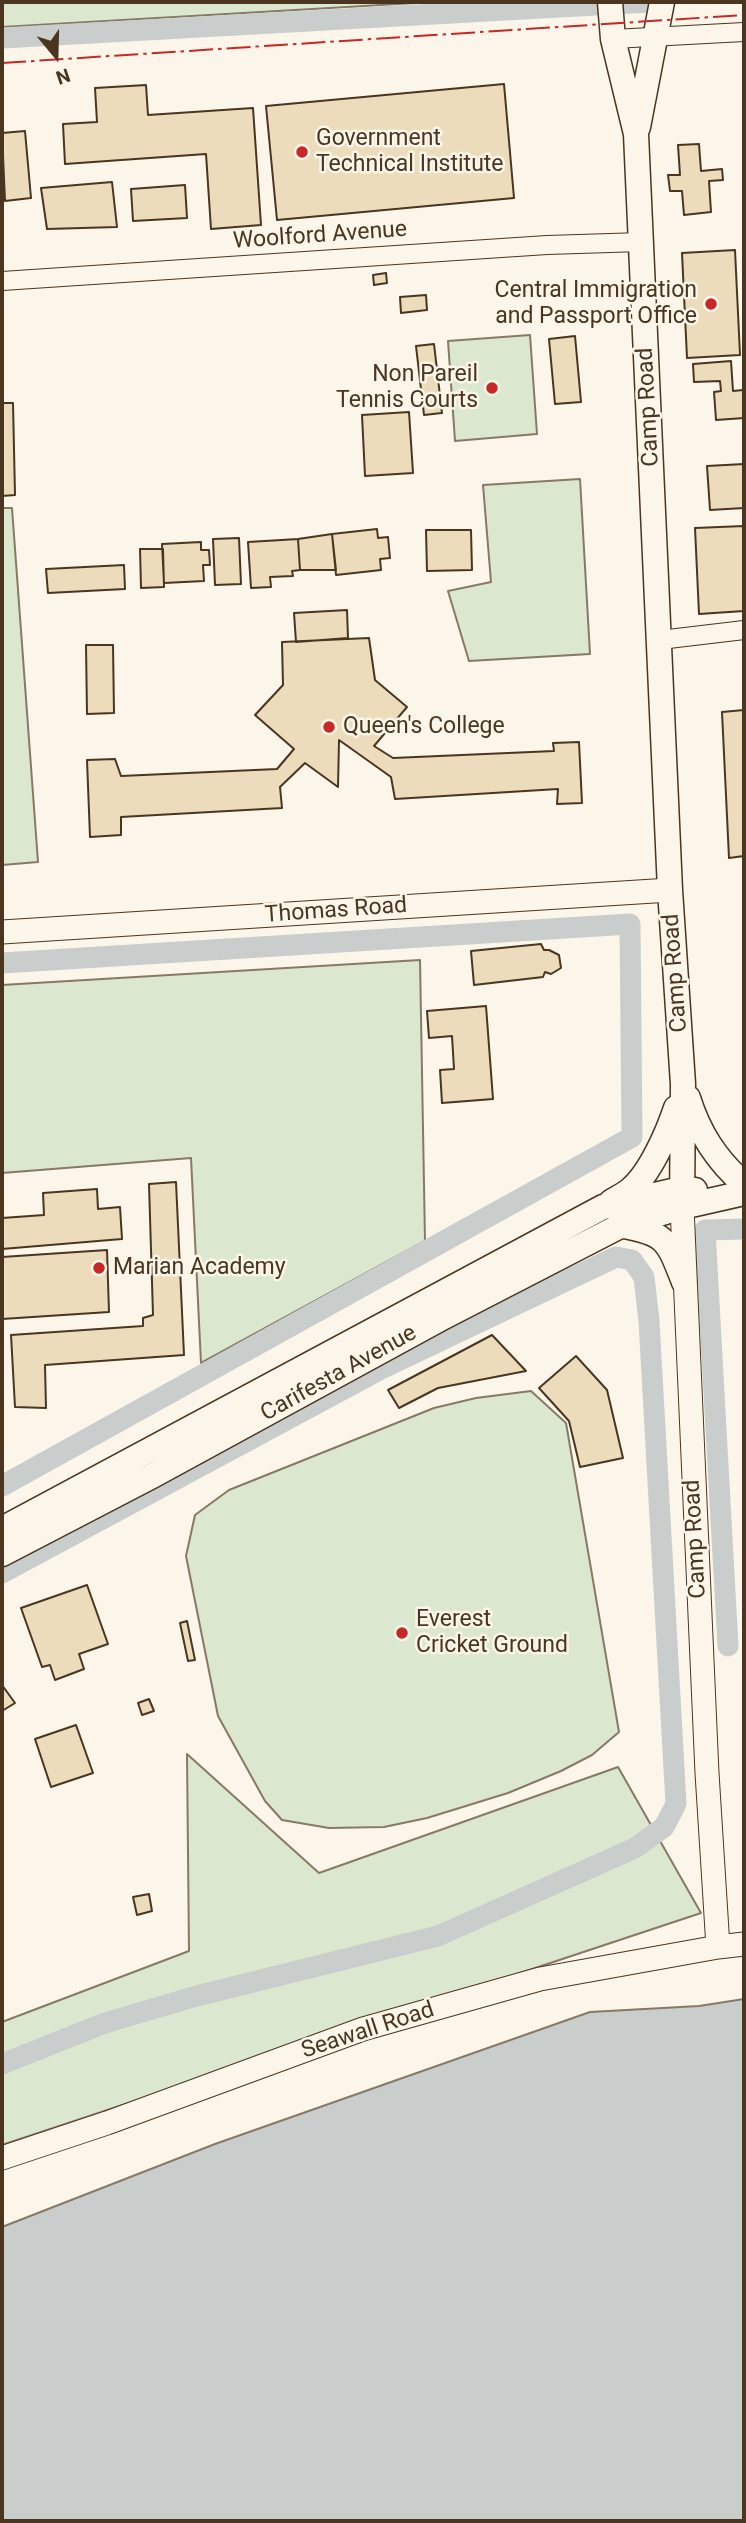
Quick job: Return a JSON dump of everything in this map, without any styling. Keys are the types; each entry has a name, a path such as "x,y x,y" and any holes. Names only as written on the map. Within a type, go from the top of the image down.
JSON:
{"main road":[{"name":"Camp Road","path":"610,2 613,33 636,134 670,890 683,1084 681,1198"},
{"path":"636,134 659,20"},
{"path":"683,1084 696,1123 714,1155 744,1184"},
{"path":"603,1207 632,1189 648,1167 669,1130 683,1084"},
{"path":"681,1198 744,1192"},
{"name":"Carifesta Avenue","path":"2,1529 603,1207 681,1198"},
{"name":"Carifesta Avenue","path":"2,1554 152,1476 442,1318 622,1225 681,1198"},
{"path":"622,1225 648,1230 658,1235 672,1252 684,1282"}],"street":[{"path":"613,33 659,20 744,32"},
{"name":"Woolford Avenue","path":"2,281 642,242"},
{"path":"660,640 744,630"},
{"name":"Thomas Road","path":"2,932 670,890"},
{"name":"Camp Road","path":"681,1198 707,1773 718,1947"},
{"name":"Seawall Road","path":"2,2158 107,2123 363,2029 540,1979 744,1944"}],"green space":[{"path":"2,2 433,2 2,27"},
{"name":"Non Pareil Tennis Courts","path":"530,335 537,434 455,441 448,341"},
{"path":"580,479 590,654 469,661 448,591 491,582 483,485"},
{"path":"2,508 12,508 38,862 2,865"},
{"path":"420,960 425,1241 201,1363 191,1158 2,1173 2,985"},
{"name":"Everest Cricket Ground","path":"531,1391 566,1423 619,1732 592,1755 561,1771 508,1793 427,1818 384,1827 329,1828 282,1820 265,1801 218,1716 186,1556 195,1515 229,1490 434,1408 476,1398"},
{"path":"187,1754 319,1873 618,1767 701,1913 2,2145 2,2022 189,1951"}],"shaded area":[{"path":"744,1999 744,2521 2,2521 2,2227 215,2144 590,2012 699,2006"}],"building":[{"path":"504,84 514,198 277,220 266,106"},
{"path":"146,85 148,115 253,108 261,225 211,229 206,154 65,164 63,124 97,122 95,88"},
{"path":"25,131 31,198 5,201 2,133"},
{"path":"699,144 701,171 722,169 723,180 709,181 711,212 684,215 682,191 670,191 668,175 680,175 678,145"},
{"path":"112,182 117,227 47,229 41,188"},
{"path":"185,185 187,218 133,221 131,189"},
{"name":"Central Immigration and Passport Office","path":"735,250 740,355 687,358 682,253"},
{"path":"386,273 387,283 374,285 373,275"},
{"path":"426,295 427,310 401,313 400,297"},
{"path":"575,336 581,402 555,404 549,339"},
{"path":"434,344 442,413 424,415 416,346"},
{"path":"731,361 733,391 743,390 744,418 716,420 714,392 721,391 720,381 694,382 693,364"},
{"path":"2,403 13,403 15,495 2,496"},
{"path":"409,412 413,473 365,476 362,415"},
{"path":"744,464 744,508 710,510 707,466"},
{"path":"744,526 744,611 699,614 695,528"},
{"path":"377,529 378,538 388,537 390,558 380,559 381,570 336,575 332,534"},
{"path":"426,530 471,530 472,570 427,571"},
{"path":"332,534 336,570 300,570 298,539"},
{"path":"239,538 241,584 215,585 213,539"},
{"path":"298,539 300,570 292,571 293,576 270,577 271,587 251,588 248,542"},
{"path":"201,542 201,550 209,550 210,565 203,565 204,581 164,583 162,544"},
{"path":"140,549 163,549 164,587 141,588"},
{"path":"124,565 125,589 48,593 46,569"},
{"path":"347,610 348,638 296,642 294,613"},
{"name":"Queen's College","path":"369,638 375,680 407,707 374,746 393,758 554,751 553,743 579,742 582,803 557,804 558,789 395,799 391,777 339,740 338,787 305,763 280,787 282,808 121,817 121,835 90,837 87,760 115,759 121,776 277,769 294,749 255,715 283,685 282,642"},
{"path":"86,645 113,645 114,713 87,714"},
{"path":"744,710 744,856 729,858 722,712"},
{"path":"541,944 544,950 559,955 561,968 551,974 545,972 543,977 474,985 471,951"},
{"path":"486,1006 493,1099 442,1103 440,1070 454,1069 452,1036 429,1038 427,1011"},
{"path":"176,1182 184,1355 45,1365 46,1408 15,1407 11,1335 143,1326 143,1318 153,1315 149,1184"},
{"path":"97,1189 98,1209 120,1207 122,1239 2,1249 2,1218 44,1215 43,1193"},
{"name":"Marian Academy","path":"107,1250 109,1312 2,1319 2,1257"},
{"path":"492,1335 526,1371 438,1388 399,1408 388,1390"},
{"path":"576,1356 607,1390 623,1458 580,1467 569,1421 539,1388"},
{"path":"87,1585 108,1644 79,1654 84,1669 55,1680 50,1665 42,1667 21,1608"},
{"path":"187,1621 195,1660 188,1661 180,1623"},
{"path":"2,1685 15,1703 2,1711"},
{"path":"149,1699 154,1711 142,1715 138,1703"},
{"path":"76,1725 93,1773 51,1787 35,1739"},
{"path":"149,1894 152,1911 137,1915 133,1897"}],"waterway":[{"path":"2,38 650,2"},
{"path":"2,963 630,924 632,1137 2,1486"},
{"path":"728,1646 705,1230 744,1229"},
{"path":"2,1573 381,1369 616,1257 632,1260 644,1277 649,1321 676,1804 664,1827 635,1848 438,1936 193,1997 105,2023 2,2064"}],"power":[{"path":"2,63 744,15"}],"place":[{"name":"Government Technical Institute","path":"302,152"},
{"name":"Central Immigration and Passport Office","path":"711,304"},
{"name":"Non Pareil Tennis Courts","path":"492,388"},
{"name":"Queen's College","path":"329,727"},
{"name":"Marian Academy","path":"99,1268"},
{"name":"Everest Cricket Ground","path":"402,1633"}]}
